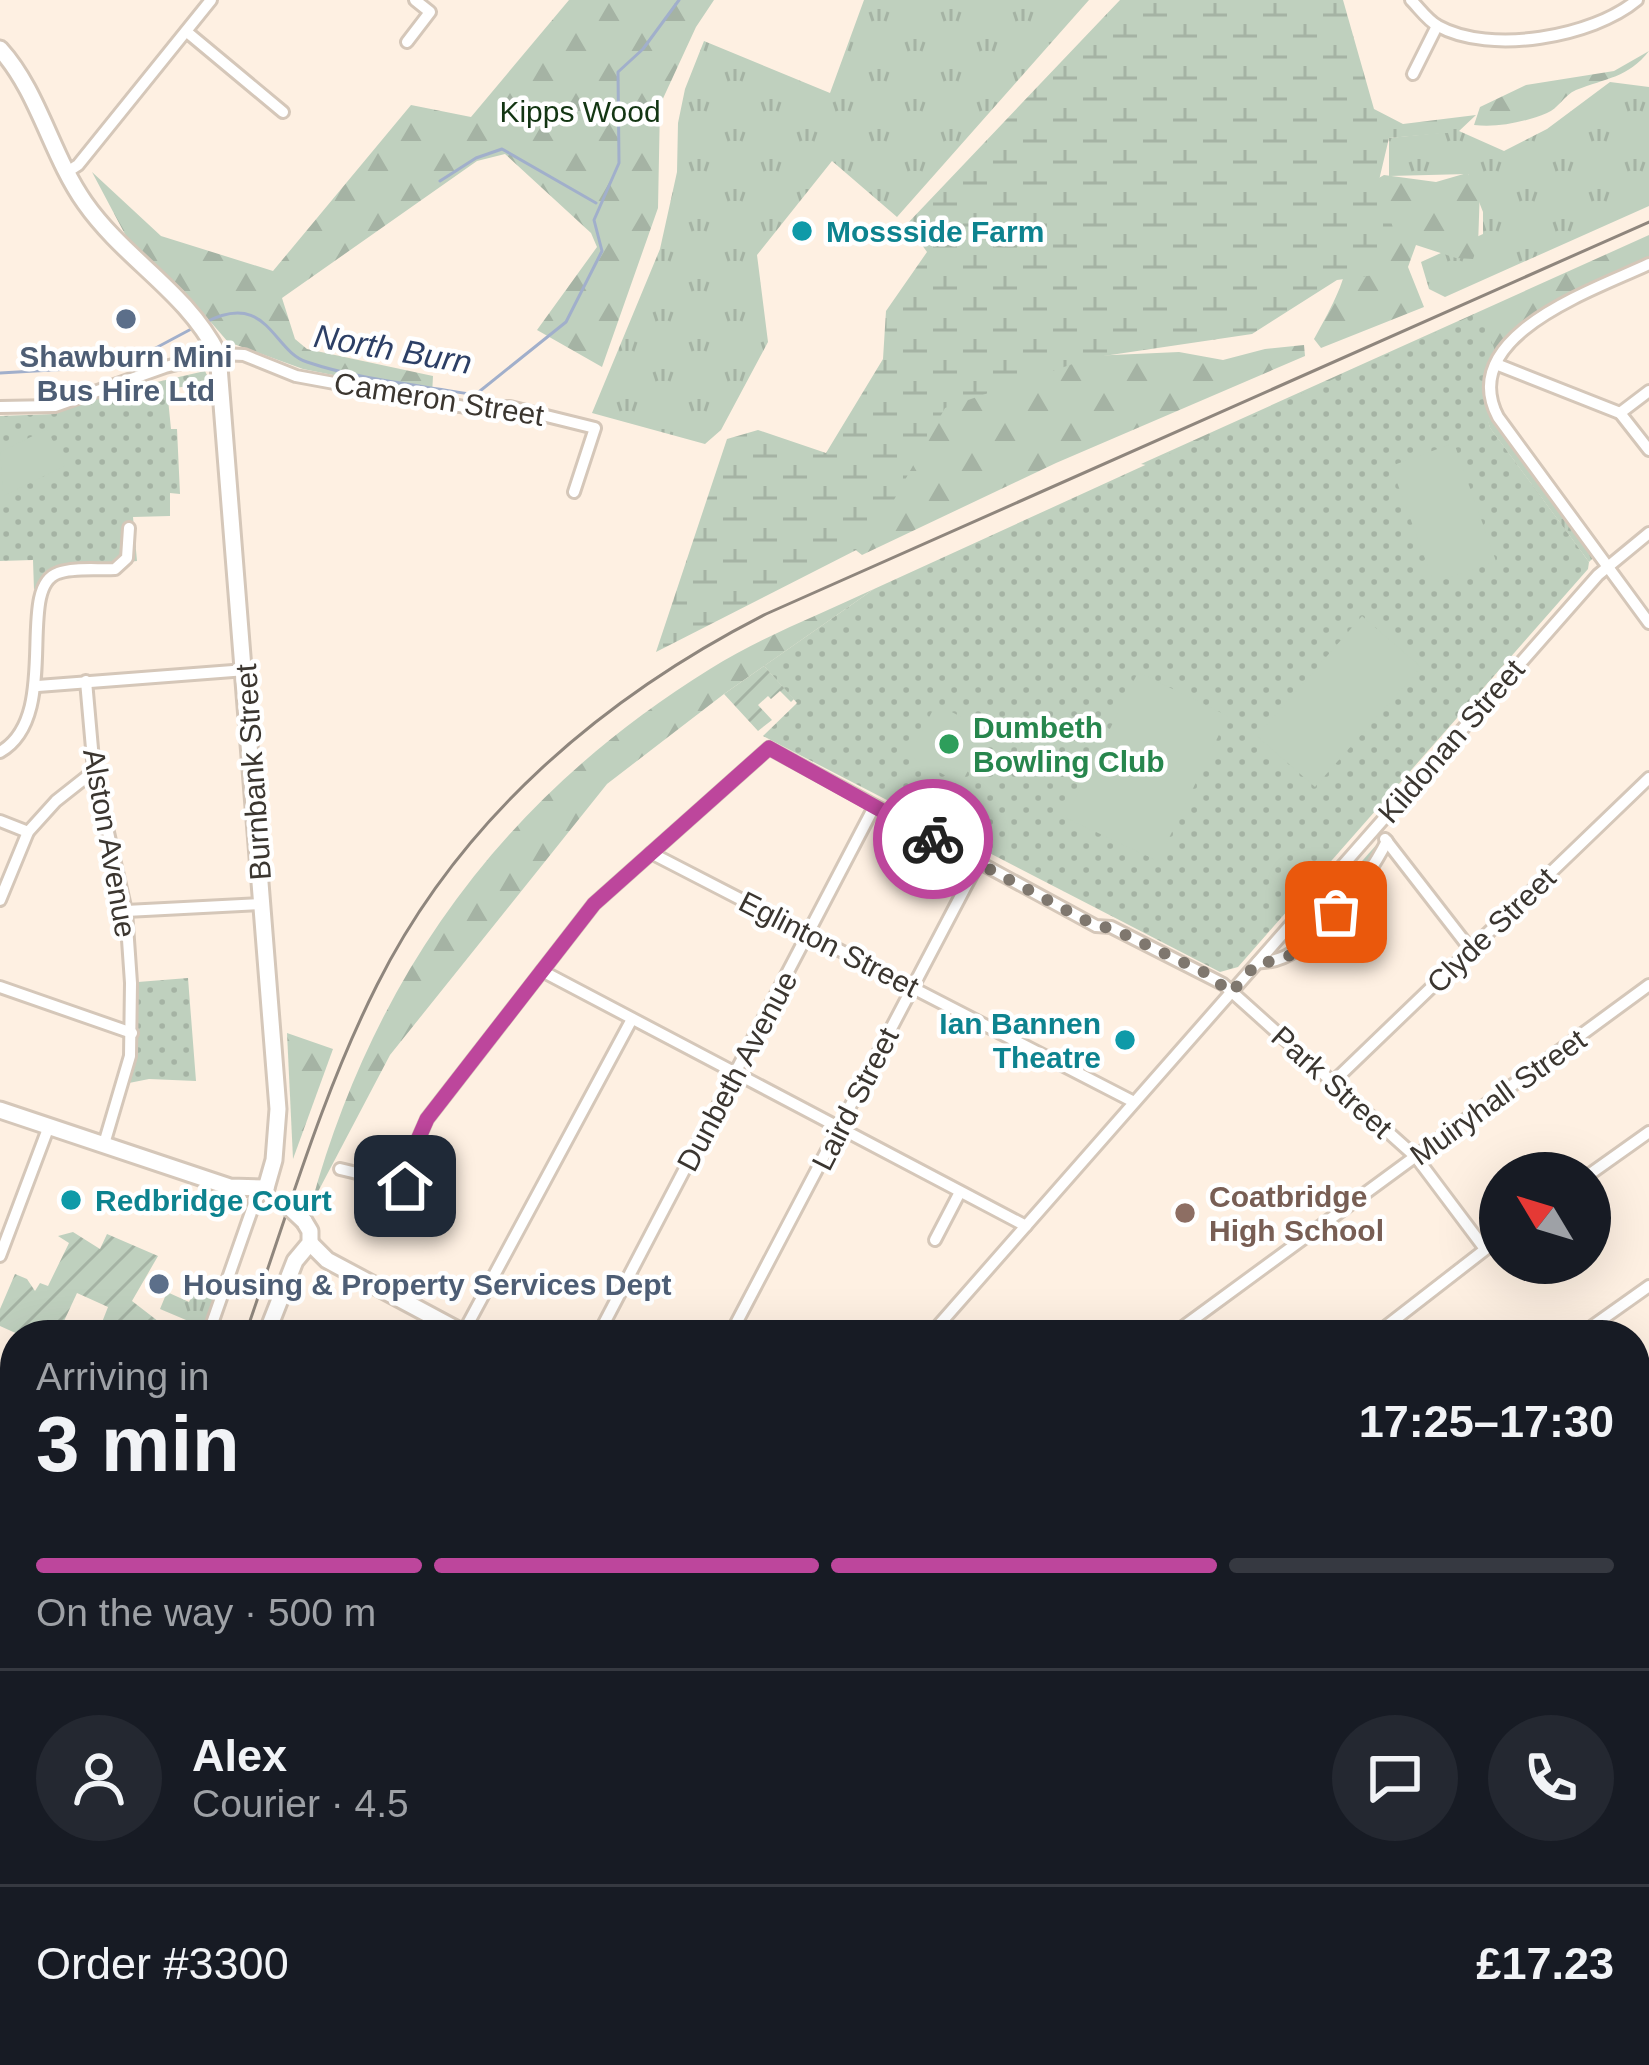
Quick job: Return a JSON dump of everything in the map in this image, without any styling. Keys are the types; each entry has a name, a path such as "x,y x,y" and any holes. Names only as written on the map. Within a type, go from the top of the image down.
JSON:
{"main road":[{"path":"0,49 85,203 125,250 202,324 218,354"},
{"name":"Burnbank Street","path":"218,354 278,1109 274,1160 266,1188"},
{"path":"0,1110 230,1187 266,1188 304,1221 310,1243 327,1260 439,1320"},
{"path":"272,1320 295,1261 310,1243"}],"street":[{"path":"67,172 78,165 212,0"},
{"path":"407,42 430,12 415,0"},
{"path":"1411,0 1437,26 1515,42 1589,26 1619,14 1636,0"},
{"path":"1413,74 1437,26"},
{"path":"187,32 283,112"},
{"path":"1649,264 1526,325 1496,364 1492,399 1498,417 1603,570 1649,623"},
{"path":"0,407 55,406 137,375 218,354"},
{"name":"Cameron Street","path":"218,354 244,355 296,376 470,408 510,406 595,428 574,492"},
{"path":"1496,364 1620,413 1649,450"},
{"path":"1620,413 1649,391"},
{"path":"0,752 12,745 38,686 37,604 43,584 57,573 115,569 127,558 129,528"},
{"name":"Kildonan Street","path":"943,1320 1603,570 1649,533"},
{"path":"38,686 245,670"},
{"name":"Alston Avenue","path":"86,681 94,771 126,911 132,1033 125,1076 104,1144"},
{"name":"Park Street","path":"651,853 769,748 1096,926 1111,928 1208,974 1416,1157 1479,1242"},
{"path":"0,900 28,832 56,801 94,771"},
{"name":"Clyde Street","path":"1333,1082 1649,778"},
{"name":"Dunbeth Avenue","path":"606,1320 874,807"},
{"path":"0,821 28,832"},
{"path":"1375,828 1471,950"},
{"name":"Kildonan Street","path":"1258,962 1279,961 1303,948 1349,897 1387,841"},
{"path":"399,1183 427,1119 594,904 651,853"},
{"name":"Eglinton Street","path":"651,853 1134,1102"},
{"name":"Laird Street","path":"738,1320 978,863"},
{"path":"126,911 263,904"},
{"path":"542,971 1026,1226"},
{"name":"Muiryhall Street","path":"1193,1320 1649,986"},
{"path":"0,987 132,1033"},
{"path":"472,1320 632,1019"},
{"path":"0,1256 49,1126"},
{"path":"1611,1159 1649,1132"},
{"path":"340,1169 399,1183 443,1207"},
{"path":"213,1320 255,1201 266,1188"},
{"path":"935,1240 960,1192"},
{"path":"1394,1320 1479,1253"},
{"path":"1601,1320 1649,1286"},
{"path":"430,1320 431,1316"}],"green space":[{"name":"Kipps Wood","path":"569,0 714,0 696,27 660,105 658,208 602,367 537,330 597,247 591,233 505,154 477,161 282,298 295,339 307,349 433,376 432,395 303,369 228,342 183,290 127,238 92,172 161,236 273,271 411,105 471,117"},
{"path":"864,0 1089,0 897,217 832,161 757,255 768,342 721,430 705,444 592,413 660,249 677,172 678,123 685,89 704,41 830,93"},
{"path":"1120,0 1343,0 1374,109 1403,124 1476,115 1458,132 1389,138 1376,193 1394,234 1375,275 1337,280 1252,334 1090,358 945,408 870,543 656,652 727,439 758,430 826,453 883,359 886,311 927,252 907,224"},
{"path":"1649,51 1625,72 1576,90 1547,113 1511,124 1474,125 1480,107 1526,85 1614,71"},
{"path":"1610,82 1649,87 1649,206 1445,297 1429,289 1421,262 1483,234 1483,212 1468,174 1389,176 1389,138 1459,131 1504,151 1547,129"},
{"path":"1467,173 1480,188 1478,246 1473,259 1416,245 1408,267 1424,307 1321,348 1314,339 1341,285 1349,255 1351,194 1384,175 1436,182"},
{"path":"1649,235 1649,259 1531,315 1486,361 1490,428 1583,554 1141,464"},
{"path":"1480,312 1496,353 1485,366 1489,368 1484,408 1490,428 1589,562 1588,569 1238,967 1220,972 763,736 797,703 764,666 874,589"},
{"path":"1304,345 1305,356 1056,463 862,555 844,541 893,391 956,396 1090,356 1179,352 1223,360"},
{"path":"1489,368 1488,410 1593,558 1589,562 1490,428 1484,408"},
{"path":"205,371 211,383 167,389 171,429 177,429 180,494 170,493 170,516 133,517 137,561 53,570 44,573 34,590 33,560 0,561 0,416 54,414 122,390"},
{"path":"47,429 65,466 3,496 0,452"},
{"path":"1454,443 1496,561 1434,583 1391,466"},
{"path":"874,589 724,694 607,784 390,1055 311,1205 338,1121 371,1042 411,967 458,898 511,833 570,773 710,669"},
{"path":"1362,616 1421,667 1315,787 1257,736"},
{"path":"764,666 794,699 791,702 780,691 771,699 768,696 758,705 772,720 758,731 724,694"},
{"path":"1138,672 1228,716 1158,861 1066,818"},
{"name":"Dumbeth Bowling Club","path":"936,704 989,731 961,784 909,756"},
{"path":"1378,843 1364,873 1339,906 1308,936 1279,955"},
{"path":"188,978 196,1081 129,1083 135,1057 138,982"},
{"path":"287,1033 333,1049 293,1159"},
{"path":"73,1232 100,1249 107,1234 158,1256 132,1301 157,1320 103,1320 108,1307 77,1293 64,1320 0,1320 15,1274 27,1279 35,1291 40,1283 48,1286 69,1243 58,1236"},
{"path":"201,1278 224,1289 213,1320 186,1320 160,1309 167,1292 189,1302"}],"waterway":[{"name":"North Burn","path":"204,323 242,313 255,317 307,362 369,378 475,395 566,322 602,251 594,220 619,163 618,72 643,49 679,0"},
{"path":"440,181 476,158 502,149 596,203"},
{"name":"North Burn","path":"0,373 122,366 195,327"}],"railway":[{"path":"250,1320 339,1070 377,985 411,925 494,817 593,724 706,647 766,614 1649,222"}],"way so far":[{"path":"933,839 1096,926 1111,928 1208,974 1231,993 1258,962 1279,961 1303,948 1336,912"}],"place":[{"name":"Mossside Farm","path":"802,231"},
{"name":"Shawburn Mini Bus Hire Ltd","path":"126,319"},
{"name":"Dumbeth Bowling Club","path":"949,744"},
{"name":"Ian Bannen Theatre","path":"1125,1040"},
{"name":"Redbridge Court","path":"71,1200"},
{"name":"Coatbridge High School","path":"1185,1213"},
{"name":"Housing & Property Services Dept","path":"159,1284"}],"route":[{"path":"405,1186 399,1183 427,1119 594,904 769,748 933,839"}]}
